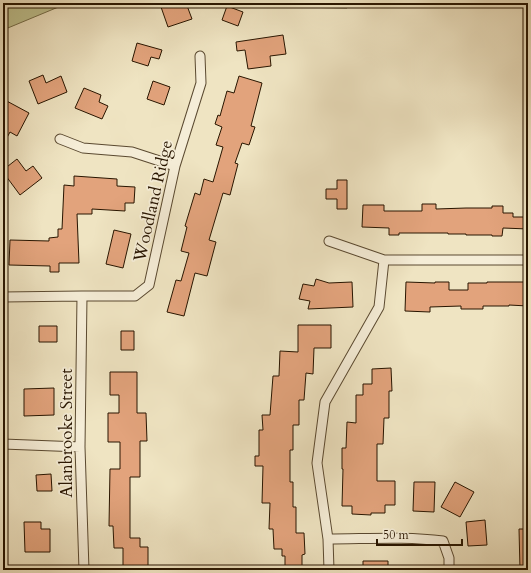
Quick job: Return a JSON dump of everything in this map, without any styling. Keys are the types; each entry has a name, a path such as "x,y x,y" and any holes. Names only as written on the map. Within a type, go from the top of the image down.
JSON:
{"street":[{"name":"Woodland Ridge","path":"3,297 135,296 149,286 175,166 201,83 200,56"},
{"path":"60,139 83,148 132,152 175,166"},
{"path":"329,241 384,260 528,260"},
{"path":"328,570 328,539 317,463 325,402 379,307 384,260"},
{"name":"Alanbrooke Street","path":"82,296 80,446 84,570"},
{"path":"3,444 80,446"},
{"path":"328,539 392,538 443,541 449,558 449,570"}],"green space":[{"path":"3,3 68,3 3,30"},
{"path":"230,3 348,3 347,8 237,6"}],"building":[{"path":"172,3 186,3 192,19 168,27 161,7"},
{"path":"227,6 243,12 238,26 222,20"},
{"path":"283,35 286,54 270,56 271,66 248,69 245,50 237,51 236,42"},
{"path":"137,43 162,50 159,59 151,57 148,66 132,61"},
{"path":"43,75 46,83 61,76 67,92 38,104 29,81"},
{"path":"239,76 262,83 251,126 255,127 249,145 242,143 235,163 238,164 230,195 223,193 209,240 216,242 207,276 195,273 184,316 167,312 176,280 181,281 189,253 181,251 187,227 185,226 195,193 200,195 204,179 213,182 223,147 216,145 222,127 215,124 218,115 220,116 227,91 234,93"},
{"path":"153,81 170,87 164,105 147,99"},
{"path":"84,88 101,95 99,102 108,106 102,119 75,108"},
{"path":"3,99 29,113 17,136 10,132 3,145"},
{"path":"17,159 26,171 33,166 42,178 20,195 3,172 3,170"},
{"path":"74,176 117,179 117,186 135,187 134,203 125,203 125,211 92,209 92,214 77,214 79,263 59,263 59,272 50,272 50,266 9,265 10,240 49,241 49,238 58,237 58,229 62,229 64,185 74,186"},
{"path":"337,180 347,180 347,209 337,209 337,199 326,199 326,189 337,189"},
{"path":"422,204 436,204 436,209 492,208 492,206 503,206 503,213 513,213 513,217 528,217 528,229 503,228 502,236 448,233 399,233 399,235 389,235 389,228 362,227 363,205 384,205 384,211 422,211"},
{"path":"114,230 131,234 123,268 106,264"},
{"path":"316,279 329,283 352,282 353,307 308,309 310,301 299,299 303,284 314,286"},
{"path":"406,282 449,282 449,290 468,290 468,283 528,282 528,306 483,306 483,309 461,309 461,306 430,307 430,312 405,311"},
{"path":"298,325 331,325 331,348 314,348 313,374 306,373 304,400 299,400 299,425 293,425 293,450 290,450 290,482 293,482 293,507 296,507 296,533 304,533 305,554 302,555 302,570 285,570 285,556 282,556 282,549 274,549 273,529 269,529 270,503 262,503 263,466 255,466 255,456 259,456 259,430 263,430 262,415 270,415 273,376 279,376 280,351 298,352"},
{"path":"39,326 57,326 57,342 39,342"},
{"path":"121,331 134,331 134,350 121,350"},
{"path":"391,368 392,391 389,391 389,418 384,418 383,444 377,444 377,481 395,481 395,505 385,505 385,513 371,513 371,515 352,514 352,506 342,506 342,448 346,448 347,422 356,423 356,395 363,395 363,384 372,384 372,369"},
{"path":"110,372 137,372 137,413 146,413 147,441 140,441 140,477 130,477 130,538 140,538 140,547 148,547 148,566 123,566 123,548 114,548 113,526 109,526 110,469 120,469 120,442 108,442 108,413 119,413 119,395 110,395"},
{"path":"54,388 54,415 24,416 24,389"},
{"path":"51,474 52,491 37,491 36,475"},
{"path":"414,482 435,482 434,512 413,511"},
{"path":"455,482 474,492 460,517 441,507"},
{"path":"485,520 487,545 468,546 466,522"},
{"path":"24,522 41,522 41,529 50,529 50,552 25,552"},
{"path":"519,529 528,529 528,570 520,570"},
{"path":"363,561 388,561 388,570 363,570"}]}
